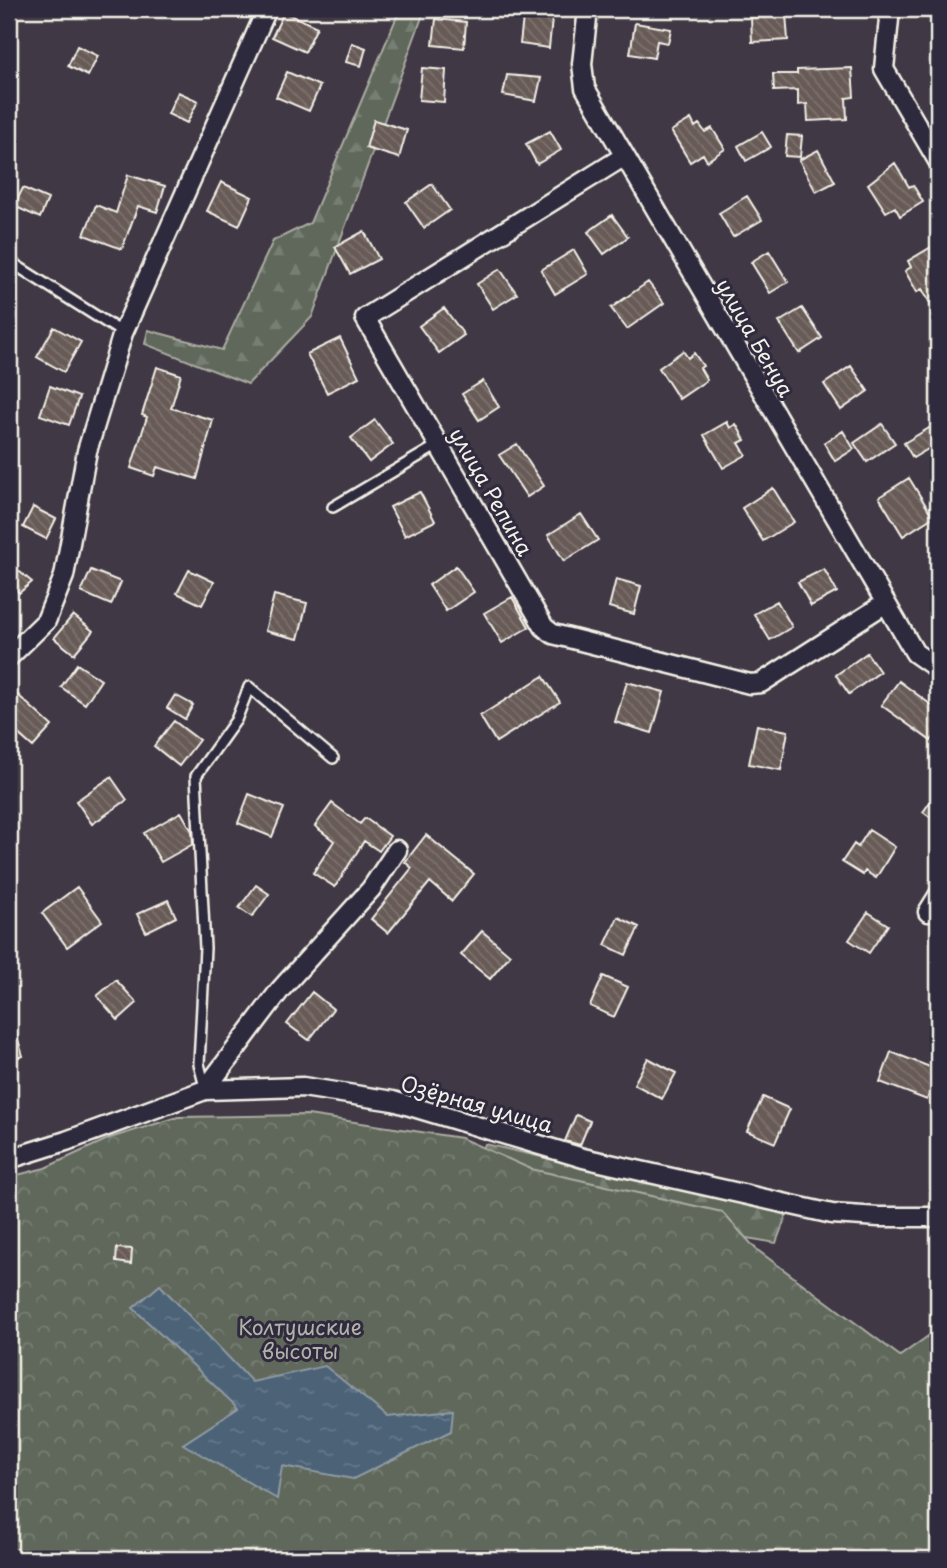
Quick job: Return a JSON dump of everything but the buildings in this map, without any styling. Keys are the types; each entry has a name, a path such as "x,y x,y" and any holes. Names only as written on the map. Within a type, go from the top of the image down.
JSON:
{"street":[{"path":"9,657 46,621 64,576 87,451 123,333 267,9"},
{"name":"улица Бенуа","path":"588,9 582,64 584,88 915,653 938,669"},
{"path":"890,9 884,69 938,161"},
{"name":"улица Репина","path":"623,157 365,318 544,627 552,634 750,684 761,683 886,603"},
{"path":"205,1090 280,990 371,890 397,850"},
{"path":"928,912 938,897"},
{"name":"Озёрная улица","path":"9,1159 205,1090 303,1087 393,1101 583,1158 832,1214 938,1217"}],"lane":[{"path":"9,261 123,333"},
{"path":"333,507 438,444"},
{"path":"205,1090 199,1064 205,948 196,776 236,720 249,687 333,758"}],"path":[{"path":"9,1548 84,1559"}],"green space":[{"path":"400,9 425,9 312,317 248,384 145,344 148,330 222,350 273,241 310,223"},
{"name":"Колтушские высоты","path":"308,1115 461,1138 531,1169 722,1212 756,1249 900,1356 931,1334 938,1334 938,1559 9,1559 9,1177 45,1168 110,1138 178,1117"},
{"path":"485,1144 787,1213 776,1243 467,1191"}],"water":[{"path":"160,1285 252,1382 325,1366 388,1417 453,1410 451,1431 353,1479 282,1466 277,1499 183,1444 238,1408 133,1308"}]}
